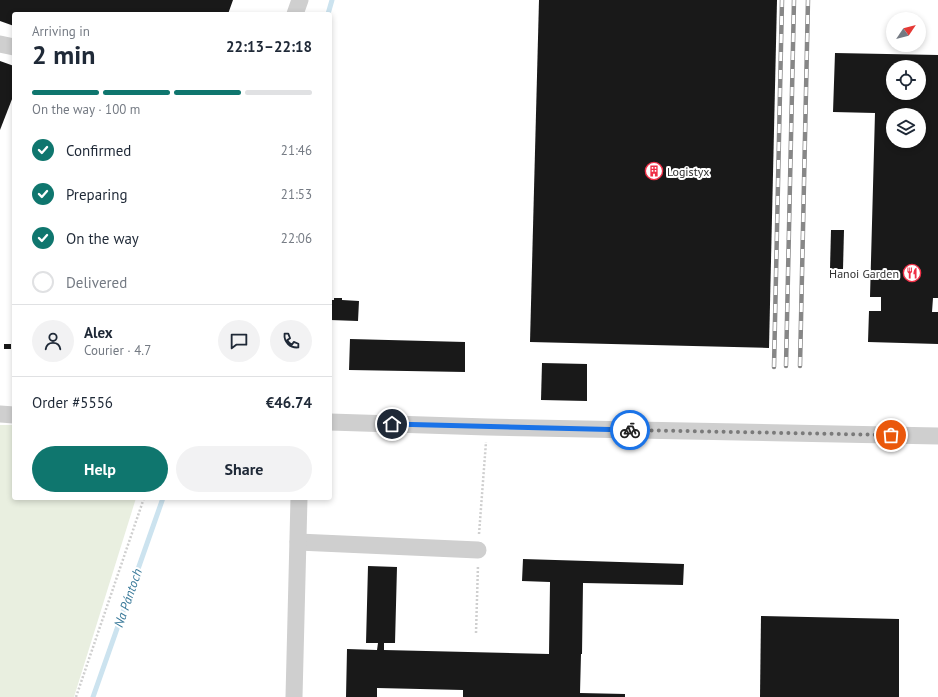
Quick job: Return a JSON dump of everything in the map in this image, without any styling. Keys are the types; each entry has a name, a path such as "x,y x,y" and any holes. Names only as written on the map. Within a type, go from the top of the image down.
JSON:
{"street":[{"path":"296,12 300,0"},
{"path":"0,44 12,47"},
{"path":"0,414 12,415"},
{"path":"332,422 487,427 938,436"},
{"path":"294,697 299,500"},
{"path":"298,542 478,550"}],"path":[{"path":"476,633 478,550 487,427"},
{"path":"76,697 143,500"}],"green space":[{"path":"0,425 12,425 12,500 135,500 74,697 0,697"}],"building":[{"path":"0,0 233,0 229,12 12,12 12,25 0,21"},
{"name":"Logistyx","path":"539,0 777,0 769,348 530,342"},
{"path":"835,53 938,55 938,298 933,298 932,312 938,312 938,344 868,342 869,311 881,311 881,297 870,297 875,113 833,112"},
{"path":"0,61 12,65 12,99 0,130"},
{"path":"831,230 844,230 843,269 830,269"},
{"path":"334,298 342,298 342,300 359,301 358,321 332,320 332,300 334,300"},
{"path":"350,339 465,342 465,372 349,370"},
{"path":"4,344 11,344 11,349 4,349"},
{"path":"542,363 587,364 587,401 541,400"},
{"path":"523,559 684,564 683,585 583,583 580,693 625,694 625,697 463,697 463,690 377,688 377,697 346,697 347,649 377,650 378,643 366,643 368,566 397,567 395,643 384,643 384,650 549,654 550,582 522,581"},
{"path":"761,616 899,619 899,697 760,697"}],"waterway":[{"name":"Na Pántoch","path":"329,12 332,0"},
{"name":"Na Pántoch","path":"93,697 162,500"}],"railway":[{"path":"774,367 782,0"},
{"path":"786,366 794,0"},
{"path":"800,366 808,0"}],"way so far":[{"path":"630,430 891,435"}],"place":[{"name":"Logistyx","path":"654,171"},
{"name":"Hanoi Garden","path":"912,273"}],"route":[{"path":"392,424 630,430"}]}
